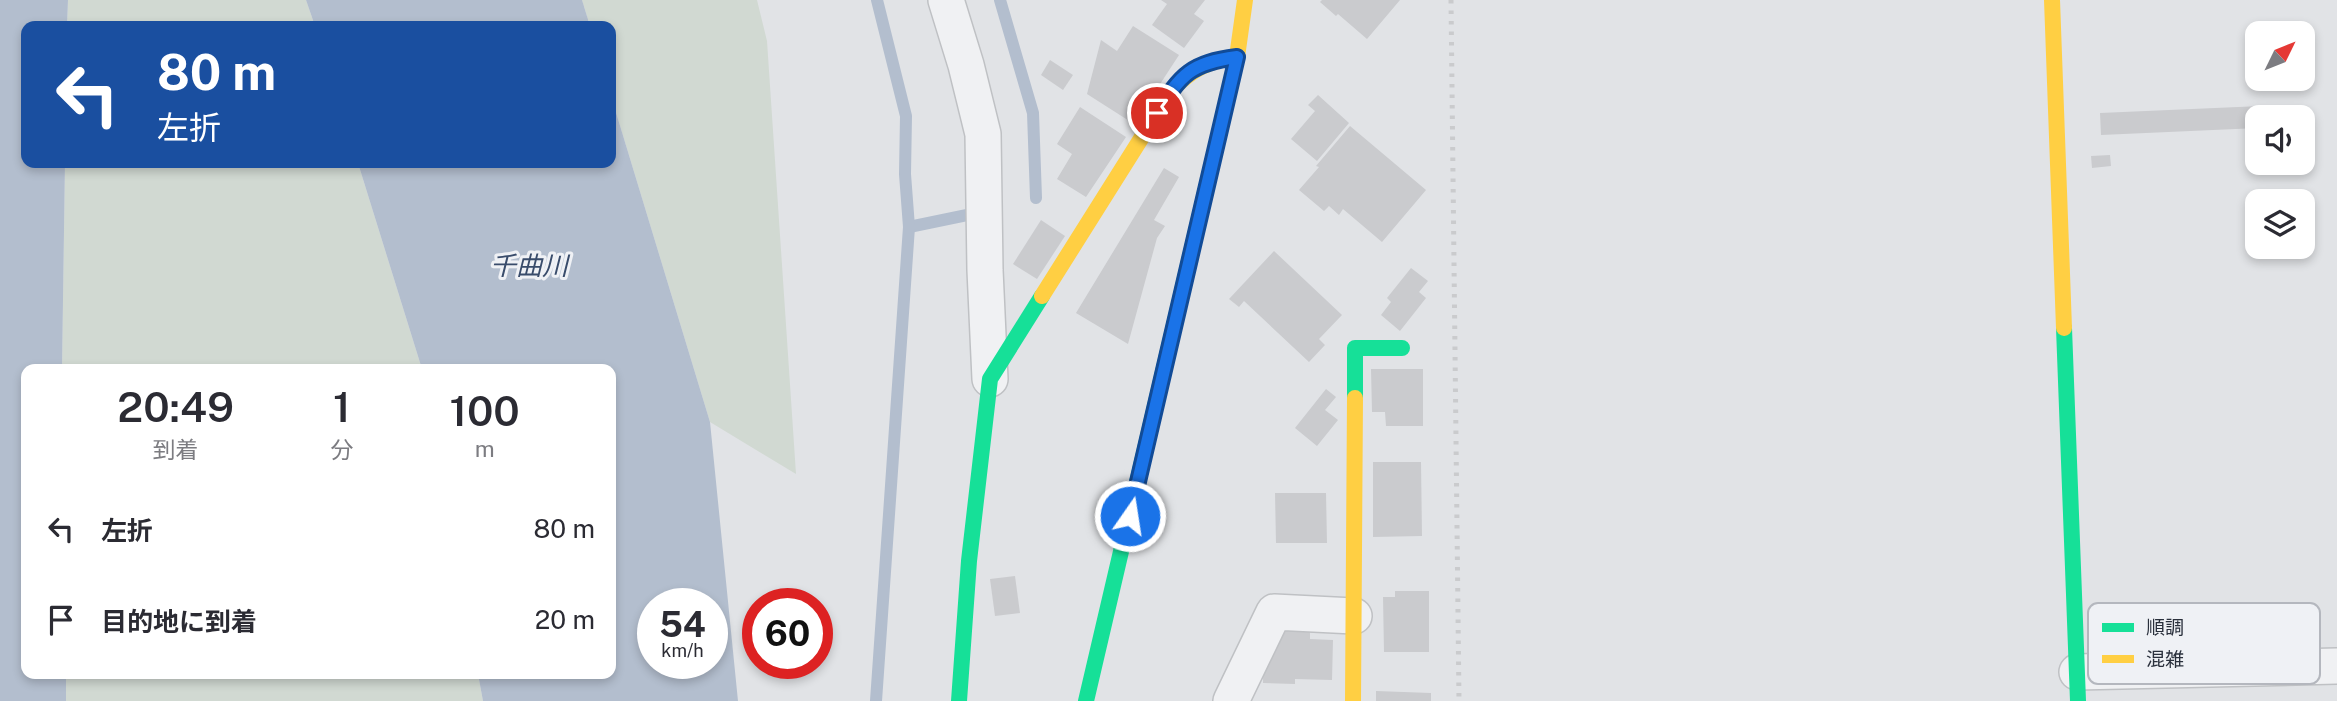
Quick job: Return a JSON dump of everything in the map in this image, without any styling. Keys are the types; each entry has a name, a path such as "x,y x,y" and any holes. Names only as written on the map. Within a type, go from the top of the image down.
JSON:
{"street":[{"path":"946,0 983,134 990,379 969,561 959,701"},
{"path":"1086,701 1237,57 1245,0"},
{"path":"2052,0 2078,687 2115,684"},
{"path":"990,379 1171,91 1187,73 1210,60 1237,57"},
{"path":"1353,701 1355,348 1402,348"},
{"path":"1231,701 1274,612 1354,617"}],"shaded area":[{"path":"68,0 306,0 313,21 67,21"},
{"path":"582,0 757,0 767,41 796,474 710,422 616,112 616,21 588,21"},
{"path":"65,168 360,168 420,364 62,364"},
{"path":"66,679 479,679 483,701 66,701"}],"water":[{"path":"0,0 68,0 67,21 21,21 21,168 65,168 62,364 21,364 21,679 66,679 66,701 0,701"},
{"path":"306,0 582,0 588,21 313,21"},
{"name":"千曲川","path":"616,112 710,422 727,588 637,588 637,679 728,679 728,601 738,701 483,701 479,679 616,679 616,364 420,364 360,168 616,168"}],"building":[{"path":"1161,0 1205,0 1194,14 1204,21 1184,48 1152,25 1167,4"},
{"path":"1400,0 1367,39 1338,14 1336,16 1320,2"},
{"path":"1133,26 1179,55 1134,124 1087,94 1101,40 1117,51"},
{"path":"1050,60 1073,75 1063,90 1041,75"},
{"path":"1318,95 1349,123 1317,161 1291,139 1315,111 1308,105"},
{"path":"1080,107 1126,137 1086,197 1057,179 1072,154 1057,144"},
{"path":"2245,107 2245,129 2101,135 2100,113"},
{"path":"1350,126 1426,190 1382,242 1343,209 1339,215 1329,206 1324,211 1299,190"},
{"path":"2110,155 2111,166 2092,168 2091,156"},
{"path":"1164,168 1179,177 1154,220 1165,226 1157,238 1128,344 1076,313"},
{"path":"1041,220 1065,236 1037,279 1013,264"},
{"path":"1274,251 1342,315 1319,339 1325,345 1309,362 1244,301 1239,307 1229,299"},
{"path":"1411,268 1428,281 1419,292 1426,298 1400,331 1381,315 1391,302 1387,298"},
{"path":"1371,369 1423,369 1423,426 1386,426 1385,412 1372,412"},
{"path":"1326,389 1336,397 1325,410 1338,420 1317,446 1295,428"},
{"path":"1373,462 1421,462 1422,536 1373,537"},
{"path":"1275,493 1326,493 1327,543 1276,543"},
{"path":"1015,576 1020,613 995,616 990,579"},
{"path":"1395,591 1429,591 1429,652 1384,652 1383,597 1395,597"},
{"path":"1276,628 1310,629 1310,639 1333,640 1332,680 1295,679 1295,684 1263,683 1264,640"},
{"path":"1376,691 1431,693 1431,701 1376,701"}],"waterway":[{"path":"876,701 909,227 905,174 906,116 877,0"},
{"path":"1000,0 1033,113 1036,198"},
{"path":"909,227 967,215"}],"railway":[{"path":"1451,0 1459,701"}],"traffic: fast":[{"path":"1086,701 1207,184"},
{"path":"959,701 969,561 990,379 1042,296"},
{"path":"2064,328 2078,701"},
{"path":"1355,398 1355,348 1402,348"}],"traffic: slow":[{"path":"1207,184 1237,57 1245,0"},
{"path":"2052,0 2064,328"},
{"path":"1042,296 1171,91 1201,67 1237,57"},
{"path":"1353,701 1355,398"}],"route":[{"path":"1130,516 1237,57 1210,60 1187,73 1157,113"}]}
